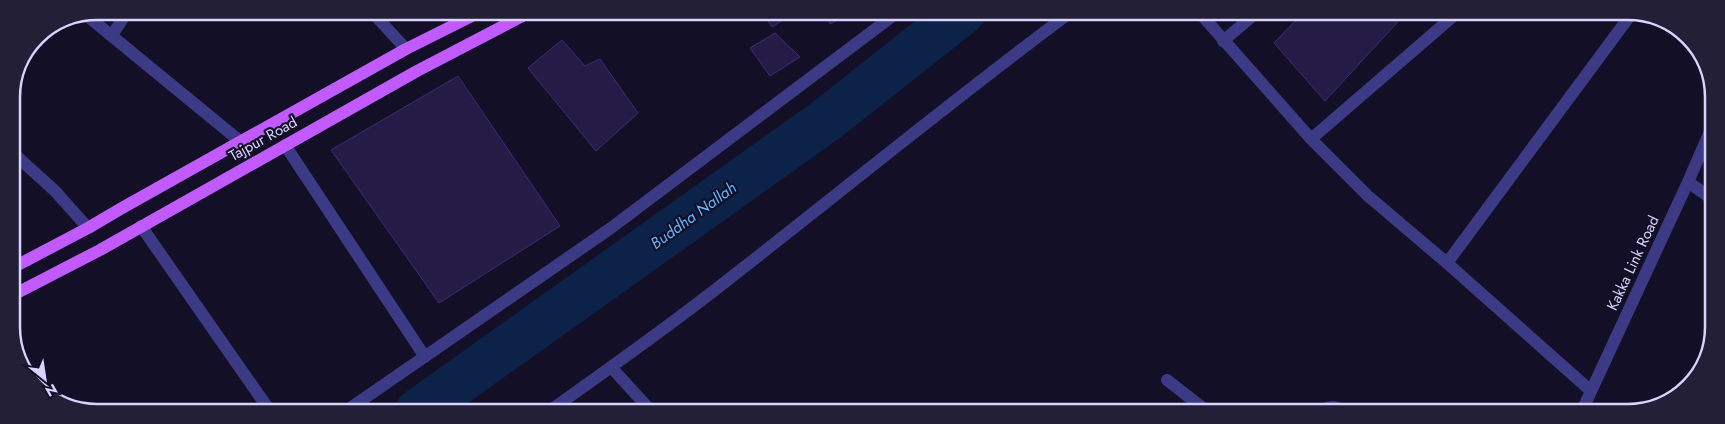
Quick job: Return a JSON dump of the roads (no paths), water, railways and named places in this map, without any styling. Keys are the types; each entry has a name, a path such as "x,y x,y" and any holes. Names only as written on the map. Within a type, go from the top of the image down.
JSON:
{"main road":[{"name":"Tajpur Road","path":"20,264 88,228 406,49 464,20"},
{"name":"Tajpur Road","path":"20,291 100,250 417,71 515,20"}],"street":[{"path":"93,20 241,142"},
{"path":"112,35 122,20"},
{"path":"379,20 406,49"},
{"path":"356,404 611,228 887,20"},
{"path":"559,404 733,276 996,67 1060,20"},
{"path":"1206,20 1310,139 1368,196 1591,392"},
{"path":"1223,41 1247,20"},
{"path":"1310,139 1449,20"},
{"path":"1446,263 1627,20"},
{"name":"Kakka Link Road","path":"1585,404 1705,143"},
{"path":"285,145 425,357"},
{"path":"20,159 55,191 88,228"},
{"path":"1688,182 1705,194"},
{"path":"141,226 265,404"},
{"path":"611,367 645,404"},
{"path":"1167,380 1198,404"}],"waterway":[{"name":"Buddha Nallah","path":"428,404 825,121 953,20"}]}
